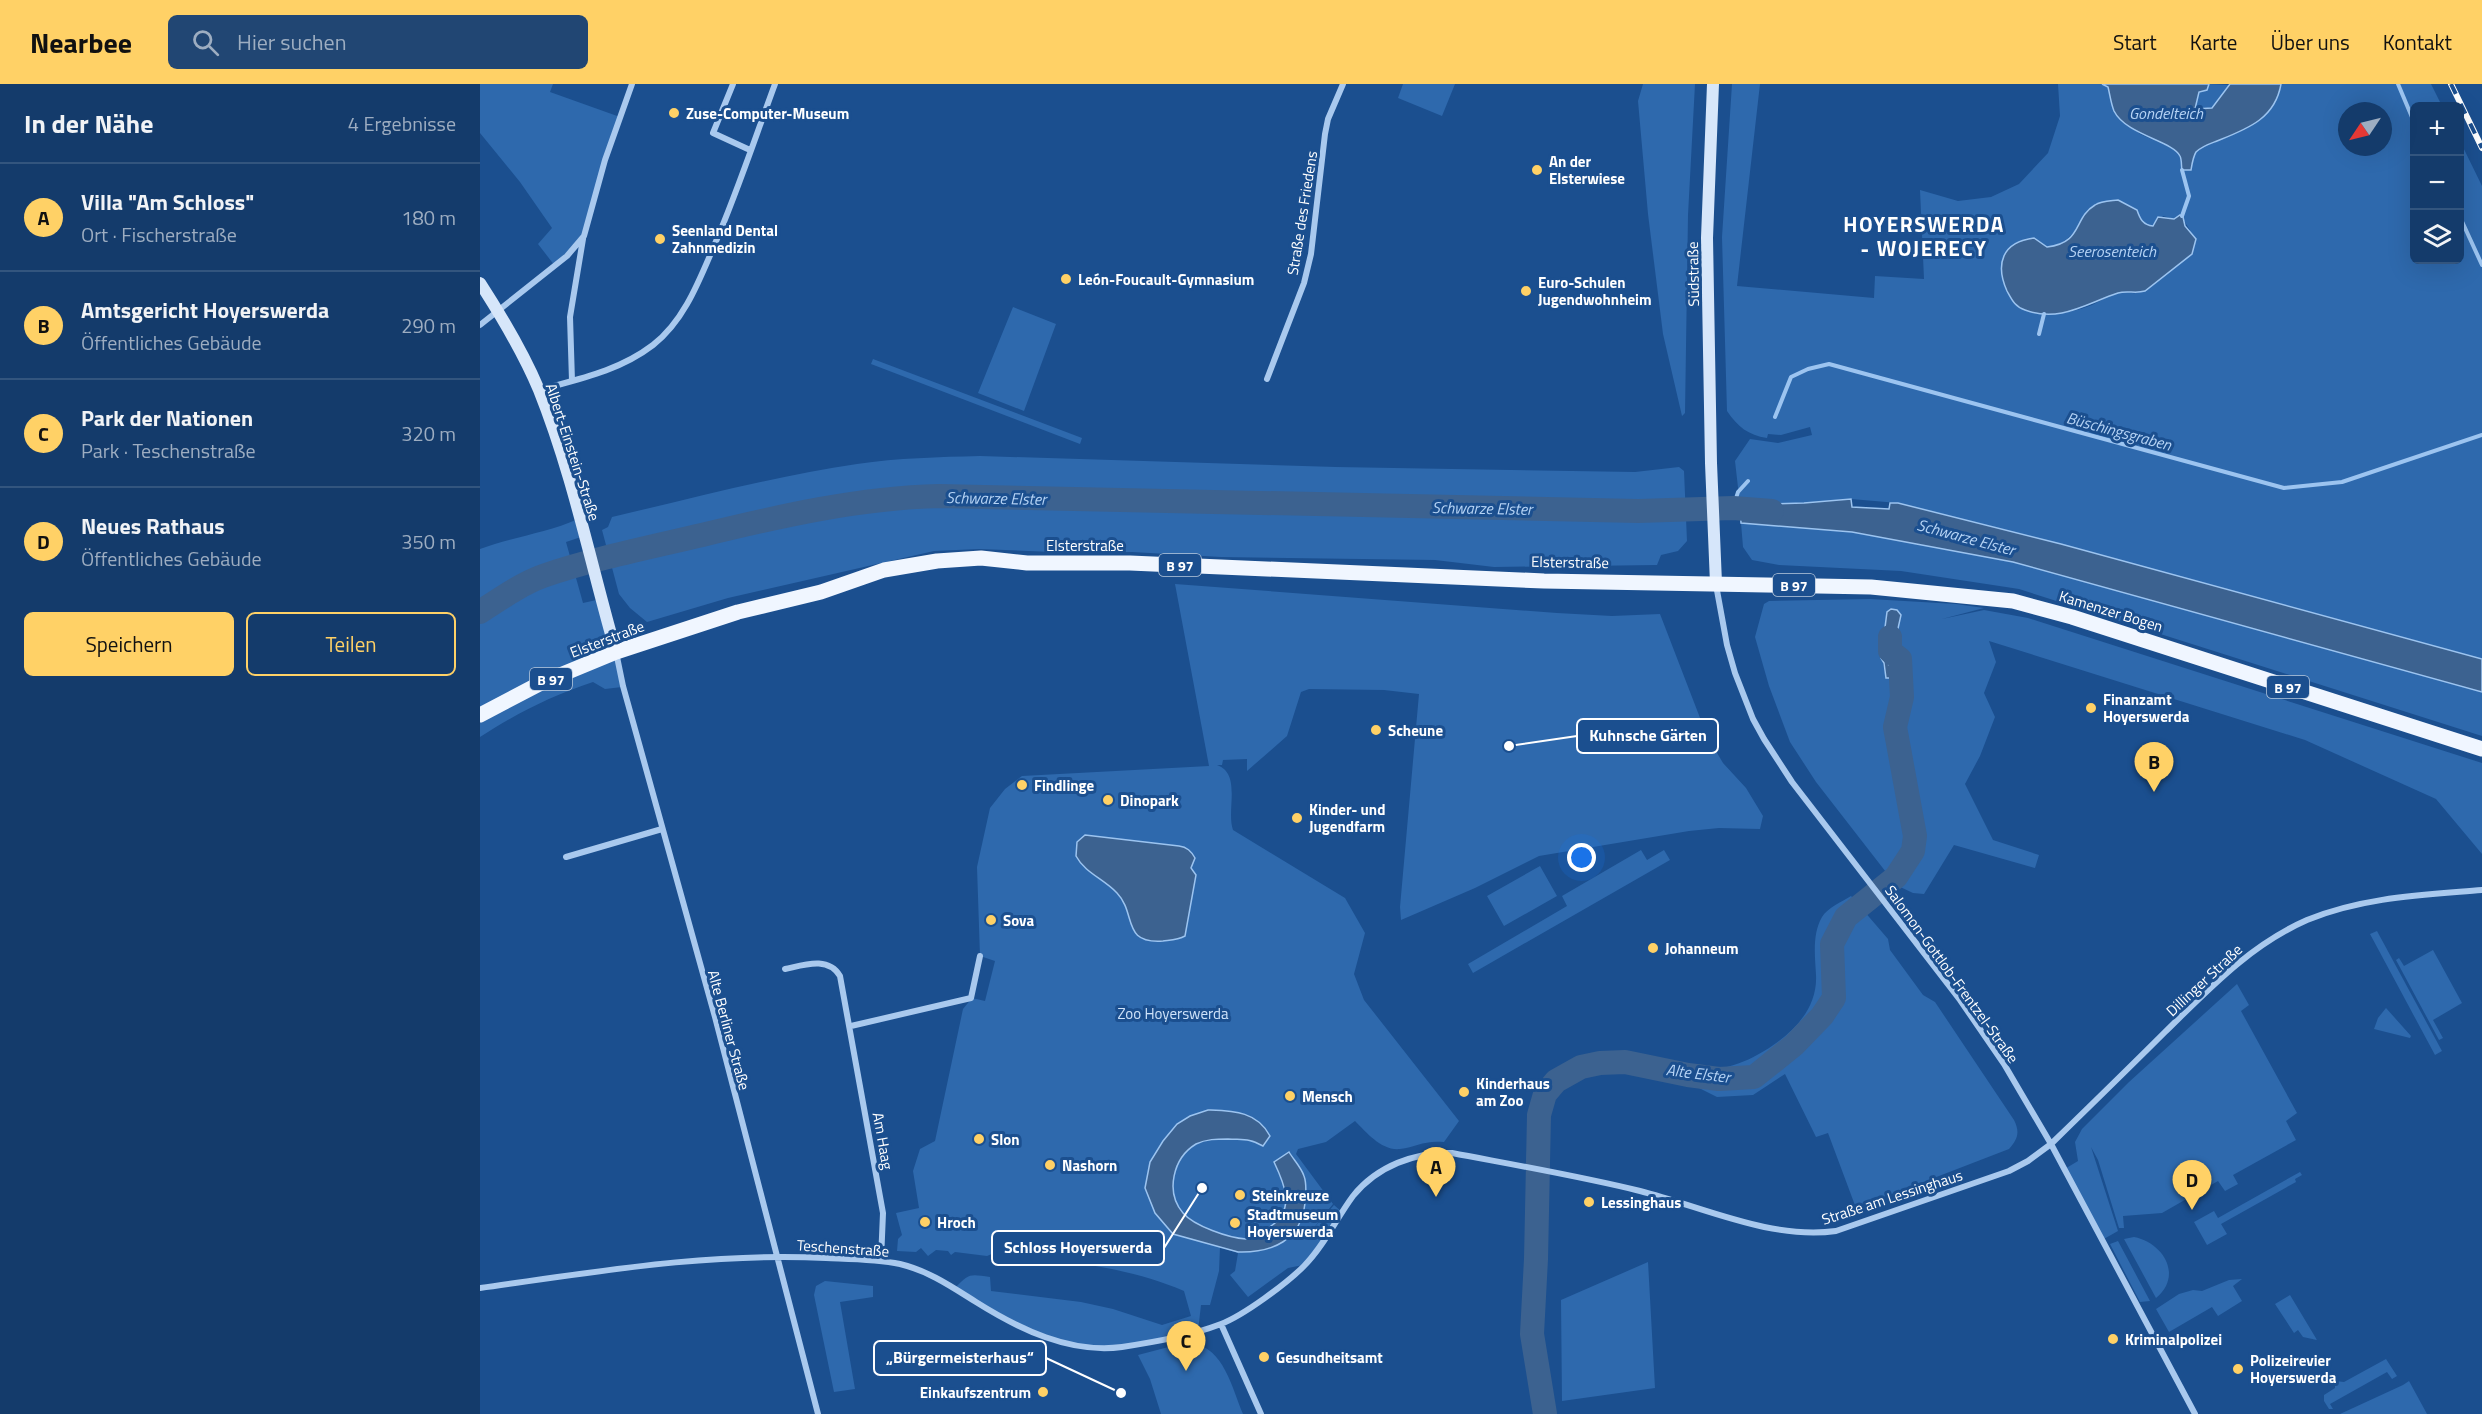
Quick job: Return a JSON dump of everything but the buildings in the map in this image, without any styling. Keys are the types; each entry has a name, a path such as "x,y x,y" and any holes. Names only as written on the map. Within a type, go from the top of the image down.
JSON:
{"main road":[{"name":"Südstraße","path":"1713,84 1707,238 1711,463 1716,583"},
{"name":"Albert-Einstein-Straße","path":"480,283 521,352 538,390 561,453 616,652"},
{"name":"Elsterstraße","path":"480,715 541,683 616,652 738,612 821,592 884,570 937,561 981,558 1027,563 1141,564 1544,581 1716,583"},
{"name":"Kamenzer Bogen","path":"1716,583 1905,589 2013,601 2072,617 2482,749"}],"street":[{"path":"572,381 570,316 584,236 605,160 632,84"},
{"path":"733,84 713,133 750,150"},
{"path":"538,390 619,367 661,338 678,319 698,284 732,204 775,84"},
{"name":"Straße des Friedens","path":"1267,379 1304,283 1311,254 1325,134 1328,119 1343,84"},
{"path":"480,325 567,256 584,236"},
{"name":"Salomon-Gottlob-Frentzel-Straße","path":"1716,583 1727,645 1753,719 1792,782 1960,1000 2004,1064 2051,1144 2194,1414"},
{"name":"Alte Berliner Straße","path":"616,652 778,1256 818,1414"},
{"path":"566,857 662,829"},
{"name":"Dillinger Straße","path":"2051,1144 2215,983 2254,950 2282,933 2308,920 2358,904 2401,897 2482,890"},
{"path":"851,1026 971,998 980,956"},
{"name":"Am Haag","path":"785,969 820,963 829,964 840,976 851,1026 883,1213 881,1260"},
{"name":"Straße am Lessinghaus","path":"1525,1167 1649,1194 1781,1232 1813,1234 1836,1231 1986,1180 2028,1161 2051,1144"},
{"name":"Teschenstraße","path":"480,1288 638,1265 739,1257 778,1256 881,1260 928,1273 1023,1328 1077,1345 1120,1347 1221,1324 1259,1300 1304,1266 1352,1198 1367,1182 1383,1170 1404,1160 1441,1152 1525,1167"},
{"path":"1221,1324 1261,1414"}],"green space":[{"path":"480,84 553,84 550,92 620,117 586,230 555,266 538,244 552,228 520,182 480,133"},
{"path":"1403,84 1455,84 1442,116 1398,98"},
{"path":"1643,84 1695,84 1688,215 1685,413 1682,416 1663,334 1648,214 1638,101"},
{"path":"1732,84 1760,84 1737,286 1874,298 1875,276 1924,279 1920,190 1958,201 1991,197 2019,184 2048,153 2060,116 2058,84 2102,84 2108,87 2114,111 2140,134 2176,150 2181,157 2182,170 2191,170 2198,150 2249,127 2266,114 2278,96 2281,84 2431,84 2440,102 2410,102 2410,264 2464,264 2464,149 2482,186 2482,659 2061,544 1898,503 1851,499 1740,505 1735,461 1750,439 1778,443 1812,435 1810,427 1781,435 1768,434 1767,438 1760,437 1735,422 1727,411 1722,237","holes":["2086,214 2140,220 2153,226 2163,216 2174,219 2180,215 2190,230 2192,254 2146,289 2135,293 2124,292 2110,295 2092,305 2073,311 2040,314 2030,312 2013,302 2012,247 2024,239 2034,238 2047,247 2061,243 2075,231"]},
{"path":"2209,84 2231,85 2212,108 2195,109 2199,92 2207,90"},
{"path":"1013,307 1056,324 1024,411 978,393"},
{"path":"873,359 1082,438 1080,444 871,364"},
{"path":"980,456 1336,467 1635,472 1679,467 1684,471 1687,541 1678,551 1661,555 1657,565 1494,567 1435,560 1221,557 1132,552 1079,553 979,549 934,551 728,598 647,622 630,608 619,594 602,530 608,527 612,517 826,469 888,460"},
{"path":"578,519 584,536 566,542 583,603 601,599 622,687 605,689 593,682 578,687 507,720 480,737 480,549"},
{"path":"1741,523 1852,532 2013,562 2458,684 2482,692 2482,736 2019,589 1901,571 1779,565 1752,560 1743,547"},
{"name":"Zoo Hoyerswerda","path":"1175,584 1557,613 1612,616 1660,614 1707,736 1723,763 1746,788 1763,816 1760,829 1719,828 1689,831 1539,856 1475,888 1401,920 1400,907 1419,694 1384,690 1309,689 1301,692 1287,736 1247,771 1247,759 1223,760 1222,765 1217,765 1225,770 1231,784 1233,830 1345,898 1365,933 1354,974 1364,1000 1459,1121 1444,1142 1393,1149 1375,1140 1355,1121 1326,1142 1298,1149 1296,1154 1333,1204 1312,1230 1334,1205 1342,1212 1303,1265 1288,1268 1248,1297 1230,1275 1235,1271 1238,1253 1220,1247 1219,1271 1210,1305 1201,1305 1198,1331 1131,1345 1098,1347 1055,1339 1034,1331 955,1288 970,1276 990,1277 991,1291 1081,1302 1113,1309 1162,1325 1191,1316 1184,1291 1138,1275 1067,1262 994,1253 987,1256 955,1252 951,1255 948,1251 936,1250 928,1256 921,1248 916,1252 897,1251 898,1239 902,1235 896,1213 919,1208 913,1171 920,1149 935,1141 963,1009 972,998 985,1001 995,961 980,956 977,867 990,808 1005,789 1022,776 1209,766"},
{"path":"1870,599 1984,608 1942,619 1984,610 2028,618 2482,763 2482,854 2436,799 2305,740 1989,641 1996,662 1984,693 1995,717 1980,756 1965,784 1993,840 2039,855 2035,868 1954,845 1924,894 1913,893 1896,885 1816,782 1790,742 1769,686 1755,637 1764,604 1769,601","holes":["1896,610 1901,615 1895,642 1904,658 1902,665 1888,665 1886,678 1882,659"]},
{"path":"1641,850 1647,860 1664,850 1670,860 1473,973 1468,964 1567,906 1562,896"},
{"path":"1540,866 1557,896 1504,926 1487,896"},
{"path":"1851,896 1888,939 1890,950 1923,995 1935,1002 2014,1120 2017,1135 2009,1149 1856,1208 1828,1133 1816,1137 1785,1074 1753,1095 1717,1097 1687,1082 1625,1071 1602,1070 1572,1080 1553,1098 1548,1115 1544,1171 1526,1167 1529,1127 1535,1098 1549,1077 1563,1067 1578,1060 1596,1056 1631,1054 1711,1070 1748,1059 1779,1041 1799,1023 1812,1001 1816,975 1815,938 1822,917 1831,908"},
{"path":"2377,931 2442,1051 2435,1055 2370,934"},
{"path":"2433,950 2462,1003 2433,1020 2443,1038 2439,1040 2396,960 2399,958 2404,966"},
{"path":"2237,984 2249,1005 2241,1011 2297,1113 2286,1121 2296,1140 2233,1175 2238,1184 2225,1191 2218,1181 2162,1213 2123,1216 2124,1228 2119,1228 2098,1160 2091,1147 2118,1231 2102,1240 2063,1170 2078,1161 2075,1142 2082,1129 2129,1082"},
{"path":"2386,1008 2411,1036 2410,1038 2374,1029 2378,1018"},
{"path":"2300,1172 2302,1175 2295,1179 2296,1182 2221,1224 2227,1234 2207,1245 2194,1222 2214,1211 2218,1218"},
{"path":"2134,1237 2154,1246 2166,1261 2169,1271 2168,1280 2156,1298 2124,1239"},
{"path":"2118,1241 2150,1301 2140,1302 2110,1244"},
{"path":"1648,1262 1655,1388 1562,1401 1561,1300"},
{"path":"2242,1279 2233,1286 2242,1301 2218,1316 2212,1307 2169,1332 2156,1309 2179,1294 2193,1290 2202,1291 2229,1280"},
{"path":"825,1281 873,1286 873,1297 840,1302 855,1389 834,1392 814,1295 816,1286"},
{"path":"2290,1295 2317,1340 2303,1337 2298,1330 2294,1333 2275,1304"},
{"path":"1192,1343 1203,1346 1219,1361 1243,1414 1161,1414 1150,1379 1138,1355"},
{"path":"2386,1359 2397,1376 2392,1379 2387,1372 2330,1404 2333,1409 2329,1409 2324,1401 2324,1395 2335,1388 2335,1381 2344,1382"},
{"path":"2409,1381 2427,1414 2340,1414 2403,1385"}],"water":[{"name":"Gondelteich","path":"2102,84 2209,84 2207,90 2199,92 2195,109 2212,108 2230,84 2281,84 2273,106 2258,121 2239,132 2201,148 2195,154 2191,170 2182,170 2181,158 2176,151 2138,132 2120,119 2114,111 2108,87"},
{"name":"Seerosenteich","path":"2118,200 2137,210 2142,221 2153,226 2158,217 2174,219 2180,215 2183,217 2185,226 2196,239 2192,254 2145,291 2118,293 2062,313 2038,313 2016,305 2003,281 2002,263 2008,249 2023,240 2034,238 2047,247 2067,241 2088,210 2103,202"},
{"path":"1851,499 1852,507 1889,509 1890,503 1898,503 2061,544 2482,659 2482,692 2013,562 1852,532 1741,523 1740,505"},
{"path":"1891,609 1897,610 1901,615 1895,642 1906,655 1902,664 1888,665 1897,666 1898,678 1886,678 1881,658 1887,612"},
{"path":"1085,835 1179,846 1190,851 1195,858 1191,868 1196,875 1185,936 1172,940 1150,941 1135,933 1123,901 1117,893 1084,867 1076,856 1077,842"},
{"path":"1208,1110 1235,1112 1251,1117 1265,1128 1270,1136 1263,1146 1250,1141 1228,1139 1208,1140 1196,1144 1188,1150 1177,1166 1173,1186 1177,1205 1188,1218 1221,1234 1246,1239 1259,1233 1279,1219 1286,1204 1284,1187 1274,1162 1289,1152 1304,1176 1305,1203 1298,1226 1283,1242 1274,1247 1238,1252 1173,1234 1155,1213 1145,1188 1150,1162 1177,1124 1190,1116"}],"waterway":[{"name":"Büschingsgraben","path":"2398,84 2410,112"},
{"path":"2182,170 2189,196 2182,216"},
{"name":"Büschingsgraben","path":"2464,226 2482,265"},
{"path":"2039,334 2044,314"},
{"name":"Büschingsgraben","path":"1775,417 1791,377 1808,369 1829,364 2284,488 2342,482 2482,435"},
{"name":"Büschingsgraben","path":"1733,508 1738,492 1748,481"},
{"name":"Schwarze Elster","path":"480,612 535,579 601,559 790,515 849,504 909,497 1638,511 1733,508 1772,511"},
{"name":"Alte Elster","path":"1545,1414 1532,1334 1539,1115 1545,1094 1556,1081 1581,1067 1600,1063 1625,1062 1719,1079 1754,1077 1794,1045 1822,1016 1834,998 1832,944 1846,917 1896,877 1913,851 1915,836 1895,727 1902,697 1900,659 1890,651 1890,637"}],"railway":[{"path":"2451,84 2482,148"}],"place":[{"name":"Zuse-Computer-Museum","path":"674,113"},
{"name":"An der Elsterwiese","path":"1537,170"},
{"name":"Seenland Dental Zahnmedizin","path":"660,239"},
{"name":"León-Foucault-Gymnasium","path":"1066,279"},
{"name":"Euro-Schulen Jugendwohnheim","path":"1526,291"},
{"name":"Finanzamt Hoyerswerda","path":"2091,708"},
{"name":"Scheune","path":"1376,730"},
{"name":"Kuhnsche Gärten","path":"1509,746"},
{"name":"Findlinge","path":"1022,785"},
{"name":"Amtsgericht Hoyerswerda","path":"2154,792"},
{"name":"Dinopark","path":"1108,800"},
{"name":"Kinder- und Jugendfarm","path":"1297,818"},
{"name":"Sova","path":"991,920"},
{"name":"Johanneum","path":"1653,948"},
{"name":"Kinderhaus am Zoo","path":"1464,1092"},
{"name":"Mensch","path":"1290,1096"},
{"name":"Slon","path":"979,1139"},
{"name":"Nashorn","path":"1050,1165"},
{"name":"Schloss Hoyerswerda","path":"1202,1188"},
{"name":"Steinkreuze","path":"1240,1195"},
{"name":"Villa \"Am Schloss\"","path":"1436,1197"},
{"name":"Lessinghaus","path":"1589,1202"},
{"name":"Neues Rathaus","path":"2192,1210"},
{"name":"Hroch","path":"925,1222"},
{"name":"Stadtmuseum Hoyerswerda","path":"1235,1223"},
{"name":"Kriminalpolizei","path":"2113,1339"},
{"name":"Gesundheitsamt","path":"1264,1357"},
{"name":"Polizeirevier Hoyerswerda","path":"2238,1369"},
{"name":"Park der Nationen","path":"1186,1371"},
{"name":"Einkaufszentrum","path":"1043,1392"},
{"name":"„Bürgermeisterhaus“","path":"1121,1393"}],"district":[{"name":"HOYERSWERDA - WOJERECY","path":"1924,236"}]}
